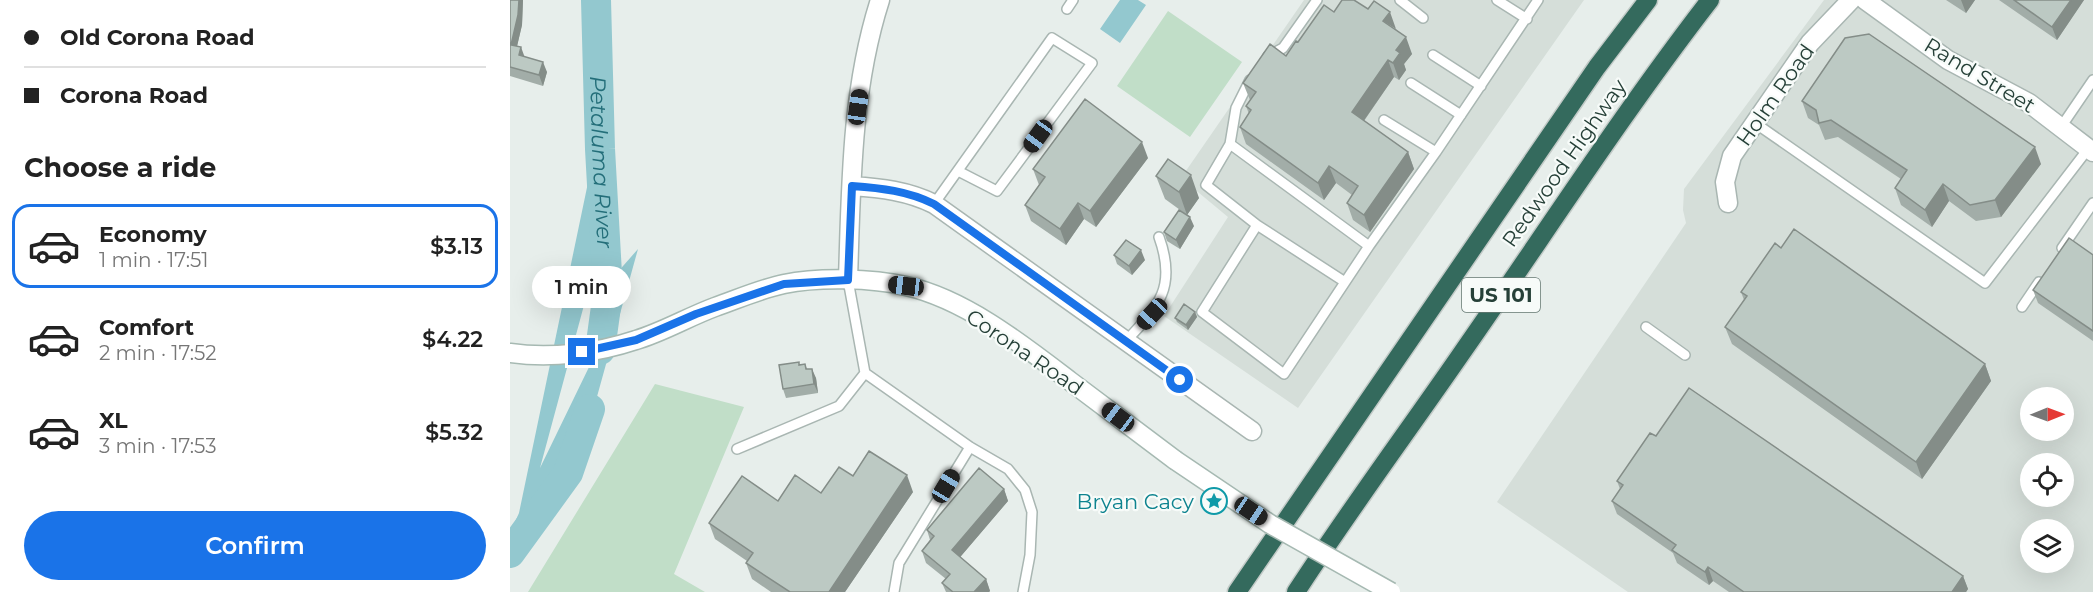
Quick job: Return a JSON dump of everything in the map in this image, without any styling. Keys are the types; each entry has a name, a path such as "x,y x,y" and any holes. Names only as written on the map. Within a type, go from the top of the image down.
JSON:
{"highway":[{"name":"Redwood Highway","path":"1236,592 1597,67 1648,0"},
{"name":"Redwood Highway","path":"1296,592 1347,514 1460,356 1554,216 1661,63 1710,0"}],"street":[{"path":"848,280 855,126 863,71 880,0"},
{"name":"Holm Road","path":"1728,203 1725,182 1732,156 1810,43 1851,0"},
{"name":"Rand Street","path":"1865,0 1948,60 2029,103 2090,150"},
{"path":"852,186 897,190 917,195 934,204 1252,431"},
{"name":"Corona Road","path":"510,353 529,356 600,349 636,340 696,314 775,286 792,283 848,280 906,286 935,295 962,308 1024,346 1175,460 1270,524 1391,592"}],"lane":[{"path":"1067,9 1073,0"},
{"path":"1260,61 1282,48 1317,0"},
{"path":"1400,0 1424,18"},
{"path":"1497,0 1527,19"},
{"path":"1257,225 1202,312 1284,374 1538,0"},
{"path":"934,204 1052,38 1092,63 998,191 958,171"},
{"path":"1433,55 1481,86"},
{"path":"1255,70 1236,108 1230,144 1206,185 1257,225 1345,282"},
{"path":"2061,127 2093,80"},
{"path":"1411,83 1461,115"},
{"path":"1384,120 1436,152"},
{"path":"1755,123 1985,283 2090,150"},
{"path":"1230,144 1369,246"},
{"path":"2056,258 2093,203"},
{"path":"1126,341 1152,314 1160,301 1166,283 1167,263 1159,237"},
{"path":"2022,307 2042,278"},
{"path":"848,280 866,373 970,447 1008,469 1025,490 1032,512 1030,555 1023,592"},
{"path":"1646,327 1685,355"},
{"path":"737,449 839,406 866,373"},
{"path":"894,592 899,563 970,447"}],"shaded area":[{"path":"1304,0 1584,0 1298,408 1164,316 1228,217 1181,178"},
{"path":"1824,0 2093,0 2093,592 1628,592 1497,502 1686,223 1683,210 1684,189"}],"green space":[{"path":"1168,11 1242,62 1190,137 1117,86"},
{"path":"655,384 744,407 674,574 705,592 528,592"}],"water":[{"path":"599,0 607,0 610,209 540,468 590,365 616,274 638,249 588,429 524,532 510,567 510,533 519,513 599,130"},
{"path":"1120,0 1138,0 1146,5 1120,43 1100,29"}],"building":[{"path":"510,0 519,0 511,45 521,47 519,55 543,62 539,75 510,67"},
{"path":"1342,0 1354,0 1368,9 1374,1 1390,12 1383,21 1406,37 1396,50 1400,53 1393,63 1388,60 1352,112 1408,152 1364,215 1347,203 1358,186 1329,166 1318,183 1240,127 1251,110 1246,106 1256,92 1243,83 1270,44 1286,56 1324,5 1334,12"},
{"path":"2014,0 2071,0 2052,27"},
{"path":"1869,34 2035,147 1995,200 1970,205 1943,184 1925,210 1895,188 1907,170 1831,120 1819,123 1816,110 1802,101 1845,38"},
{"path":"1085,99 1142,142 1090,211 1078,203 1060,229 1025,205 1045,177 1033,169"},
{"path":"1168,159 1191,175 1179,192 1156,176"},
{"path":"1179,210 1190,217 1176,240 1164,232"},
{"path":"1794,229 1985,364 1916,462 1725,327 1747,296 1741,292 1775,243 1781,248"},
{"path":"2069,238 2093,255 2093,331 2033,290"},
{"path":"1126,240 1141,250 1129,266 1114,255"},
{"path":"1184,304 1195,312 1186,325 1175,318"},
{"path":"799,362 799,365 805,364 806,369 812,369 814,384 783,389 779,365"},
{"path":"1689,388 1963,576 1952,592 1744,592 1708,567 1705,572 1672,550 1676,545 1612,501 1623,485 1617,481 1650,433 1656,436"},
{"path":"869,451 907,475 829,592 790,592 746,563 753,553 709,523 742,476 778,501 795,475 821,493 839,467 853,476"},
{"path":"979,468 1004,489 952,550 986,579 974,592 953,592 942,583 950,574 922,551 934,536 927,530"}],"waterway":[{"name":"Petaluma River","path":"596,0 600,149 608,292 600,350"},
{"name":"Petaluma River","path":"510,553 568,473 590,409"}],"place":[{"name":"Bryan Cacy","path":"1214,501"}],"route":[{"path":"582,352 636,340 696,314 784,284 848,280 852,186 897,190 917,195 934,204 1180,380"}]}
